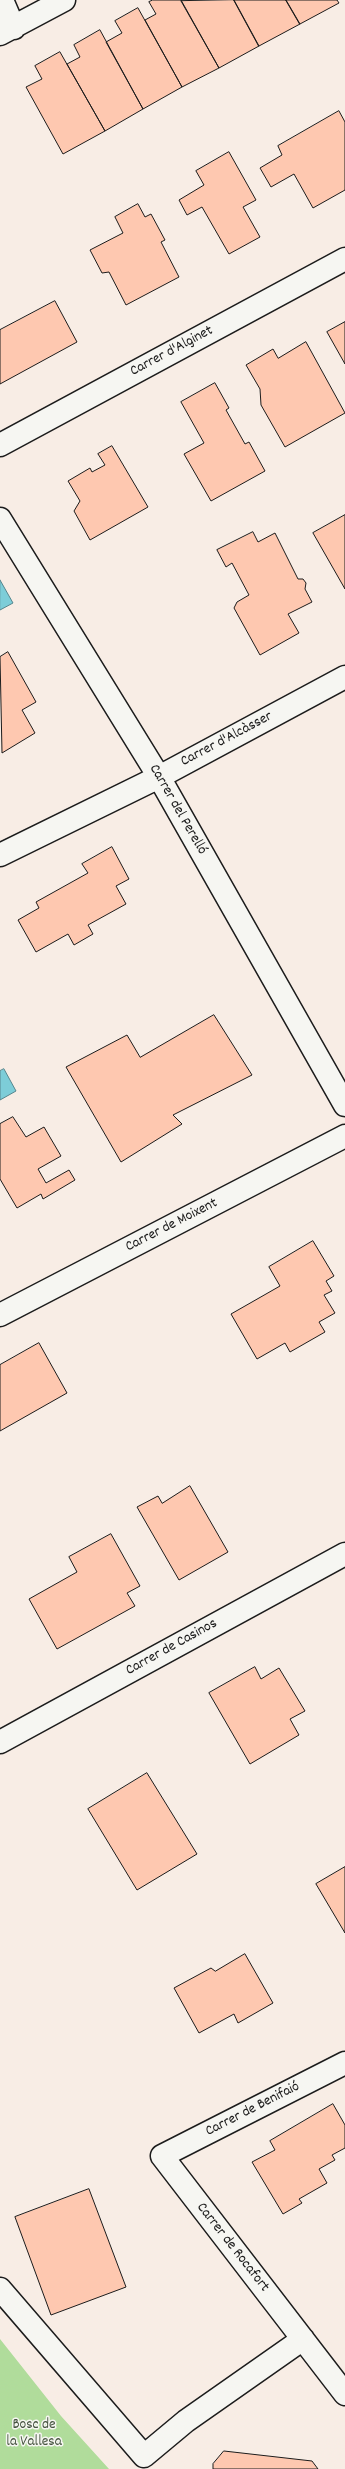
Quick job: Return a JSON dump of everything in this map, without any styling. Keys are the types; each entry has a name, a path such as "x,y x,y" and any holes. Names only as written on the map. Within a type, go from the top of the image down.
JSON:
{"street":[{"path":"2,0 7,31 64,0"},
{"name":"Carrer d'Alginet","path":"0,445 345,259"},
{"name":"Carrer del Perelló","path":"0,519 159,777 345,1105"},
{"name":"Carrer d'Alcàsser","path":"0,855 159,777 345,677"},
{"name":"Carrer de Moixent","path":"0,1315 345,1136"},
{"name":"Carrer de Casinos","path":"0,1742 345,1554"},
{"name":"Carrer de Benifaió","path":"162,2156 345,2063"},
{"name":"Carrer de Rocafort","path":"162,2156 345,2394"},
{"path":"0,2289 144,2456 186,2421 303,2340"}],"green space":[{"name":"Bosc de la Vallesa","path":"0,2339 61,2416 109,2469 0,2469"}],"water":[{"path":"0,580 13,603 0,610"},
{"path":"4,1069 16,1091 0,1100 0,1071"}],"building":[{"path":"153,0 181,0 219,68 182,87 145,20 156,14 149,2"},
{"path":"234,0 259,46 219,68 181,1"},
{"path":"234,0 286,0 300,24 259,46"},
{"path":"286,0 337,0 339,3 300,24"},
{"path":"138,8 182,87 143,109 106,42 122,33 115,21"},
{"path":"100,30 143,109 105,131 67,64 80,57 74,45"},
{"path":"60,52 105,131 63,154 26,87 42,79 35,66"},
{"path":"339,111 345,122 345,190 313,208 294,174 271,187 260,168 282,155 278,146"},
{"path":"229,152 256,200 243,207 260,237 229,254 202,207 187,215 179,200 204,185 196,171"},
{"path":"138,204 145,217 151,214 165,240 161,242 179,277 126,305 109,272 102,273 90,250 123,233 115,217"},
{"path":"55,301 77,342 0,384 0,330"},
{"path":"345,322 345,364 327,332"},
{"path":"306,342 345,413 285,447 261,405 260,389 246,365 273,349 278,358"},
{"path":"215,383 229,408 226,410 245,444 249,442 265,471 211,501 184,454 204,443 181,402"},
{"path":"112,446 148,507 90,540 74,511 80,501 68,481 90,468 92,472 105,465 98,454"},
{"path":"345,515 345,589 313,533"},
{"path":"253,532 258,542 275,533 298,579 303,579 306,583 305,589 312,602 288,614 299,633 260,655 234,608 237,602 249,595 232,563 226,567 217,550"},
{"path":"8,652 36,702 22,710 35,733 2,753 0,657"},
{"path":"112,847 129,879 116,886 126,904 88,925 93,934 74,945 68,934 36,952 18,920 39,908 36,902 88,873 82,864"},
{"path":"214,1015 252,1075 173,1115 182,1124 121,1162 66,1067 127,1035 140,1057"},
{"path":"13,1117 26,1137 44,1127 61,1156 38,1169 46,1183 69,1170 75,1180 43,1199 41,1194 17,1208 0,1179 0,1124"},
{"path":"313,1241 334,1276 326,1281 332,1291 324,1295 335,1313 319,1322 325,1332 290,1352 285,1343 257,1359 231,1314 280,1286 269,1267"},
{"path":"39,1343 67,1393 0,1431 0,1365"},
{"path":"190,1486 228,1552 179,1580 137,1507 158,1496 162,1503"},
{"path":"111,1534 140,1586 127,1593 135,1606 57,1649 29,1599 77,1572 69,1557"},
{"path":"255,1667 261,1679 279,1668 305,1711 290,1719 299,1735 250,1764 209,1693"},
{"path":"147,1773 197,1854 137,1890 88,1809"},
{"path":"345,1867 345,1933 316,1884"},
{"path":"245,1954 273,2003 238,2023 234,2014 199,2033 174,1988 211,1968 215,1971"},
{"path":"333,2104 345,2125 345,2148 332,2155 335,2160 319,2169 327,2183 299,2199 302,2203 283,2214 252,2162 275,2150 270,2141"},
{"path":"89,2189 126,2287 51,2315 15,2217"},
{"path":"224,2451 312,2461 318,2469 213,2469 213,2464"}]}
